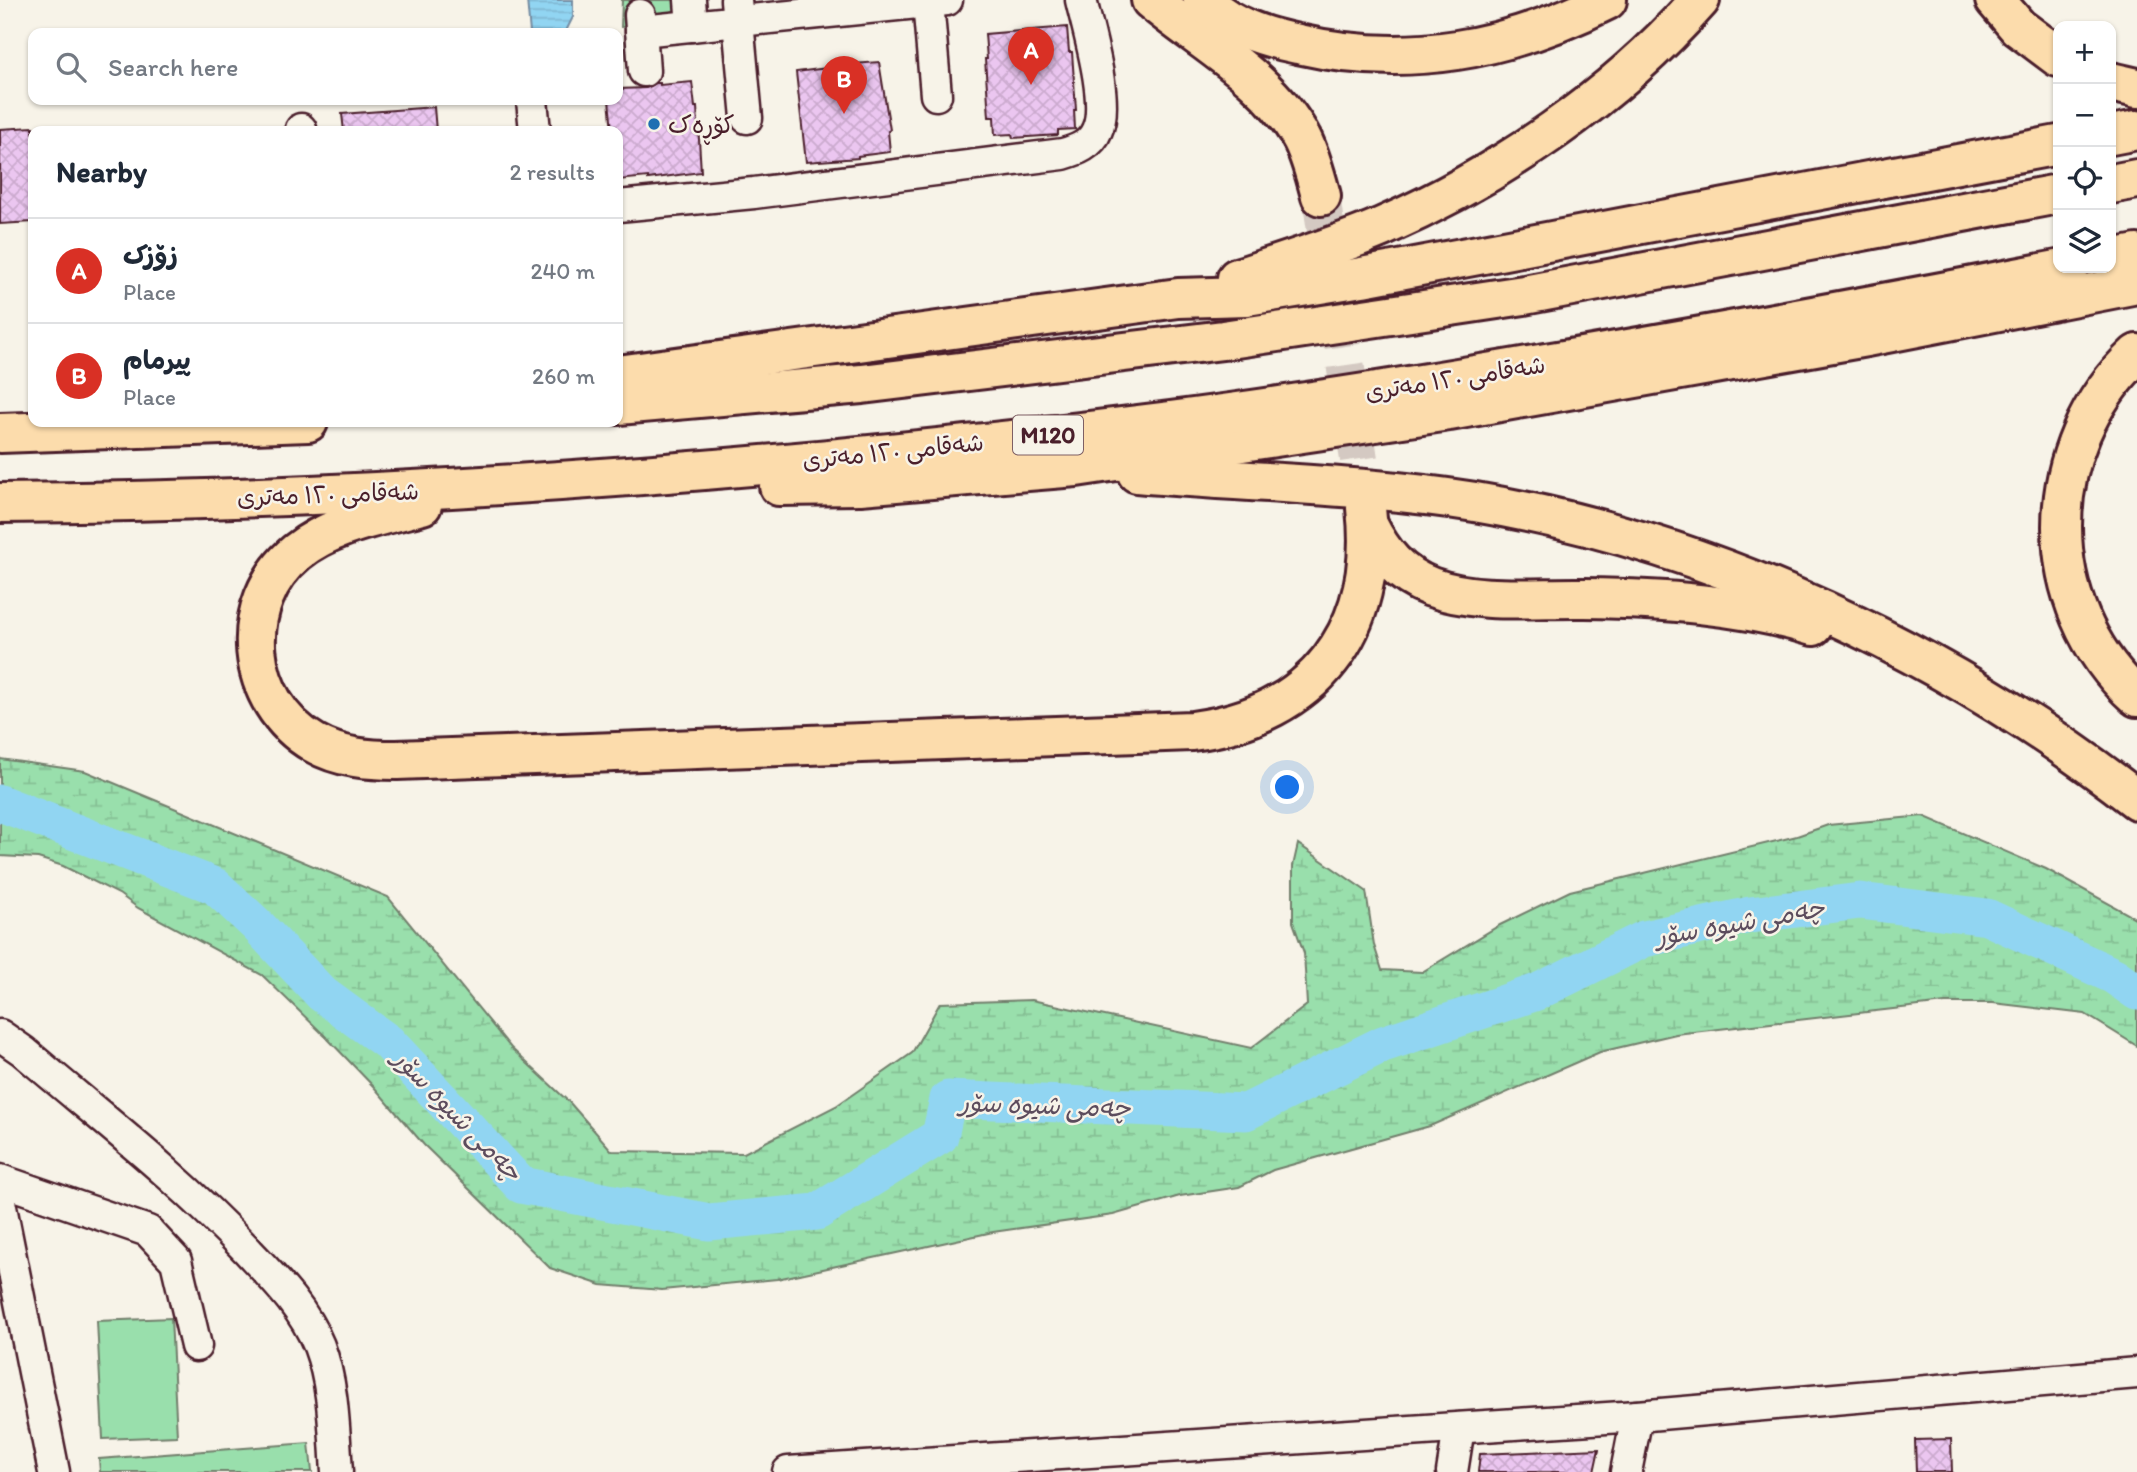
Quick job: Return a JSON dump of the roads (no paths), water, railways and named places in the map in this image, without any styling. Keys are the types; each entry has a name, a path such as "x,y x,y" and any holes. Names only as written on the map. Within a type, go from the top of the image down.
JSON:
{"highway":[{"path":"1151,0 1252,78 1281,107 1303,141 1321,196"},
{"path":"1203,0 1232,22 1282,41 1348,53 1412,55 1476,48 1503,41 1545,28 1607,0"},
{"path":"1178,298 1373,231 1468,183 1580,110 1642,59 1700,0"},
{"path":"1995,0 2018,27 2053,53"},
{"path":"2116,83 2137,88"},
{"path":"2116,134 2137,130"},
{"path":"623,374 1178,298 1247,296 1362,277 2053,146"},
{"path":"2116,183 2137,179"},
{"path":"623,405 862,384 1223,341 1524,295 2053,195"},
{"path":"2116,258 2137,254"},
{"name":"شەقامی ١٢٠ مەتری","path":"8,503 265,497 488,487 602,480 965,445 1174,421 1456,379 2053,271"},
{"path":"602,480 732,489 860,485 1076,467 1449,411 1866,337 2137,284"},
{"path":"2137,354 2097,405 2072,455 2064,489 2061,525 2064,562 2072,598 2084,624 2113,672 2137,697"},
{"path":"2,433 163,427"},
{"path":"1076,467 1357,488 1475,502 1592,527 1719,567 1818,607 1994,701 2078,755 2137,800"},
{"path":"488,487 328,533 300,550 278,572 258,613 256,659 272,702 303,736 323,748 345,755 397,760 1192,732 1214,729 1256,716 1285,700 1311,680 1339,647 1349,630 1363,593 1368,555 1366,516 1378,545 1393,565 1410,577 1450,592 1482,597 1624,598 1717,606 1809,625 1924,662"}],"street":[{"path":"623,205 930,172 1063,154 1080,149 1098,129 1101,104 1081,0"},
{"path":"644,71 640,23 691,13 937,1 936,95"},
{"path":"737,10 747,118"},
{"path":"532,105 535,126"},
{"path":"0,1035 23,1051 204,1204 285,1290 310,1326 326,1367 337,1472"},
{"path":"0,1180 148,1231 176,1261 197,1346"},
{"path":"0,1202 54,1472"},
{"path":"788,1472 1017,1464 1637,1416 2137,1373"},
{"path":"1626,1472 1637,1416"},
{"path":"1451,1472 1459,1428"}],"water":[{"path":"527,0 573,0 573,17 568,28 530,28"}],"waterway":[{"name":"چەمی شیوە سۆر","path":"0,803 215,886 258,926 322,994 389,1043 521,1185 709,1222 817,1212 940,1136 948,1099 1246,1112 1383,1044 1537,992 1644,939 1750,915 1860,901 1987,917 2114,976 2137,992"}],"tunnel":[{"path":"1321,196 1366,508"}],"place":[{"name":"زۆزک","path":"1031,85"},
{"name":"پیرمام","path":"844,114"},
{"name":"کۆڕەک","path":"654,124"}]}
